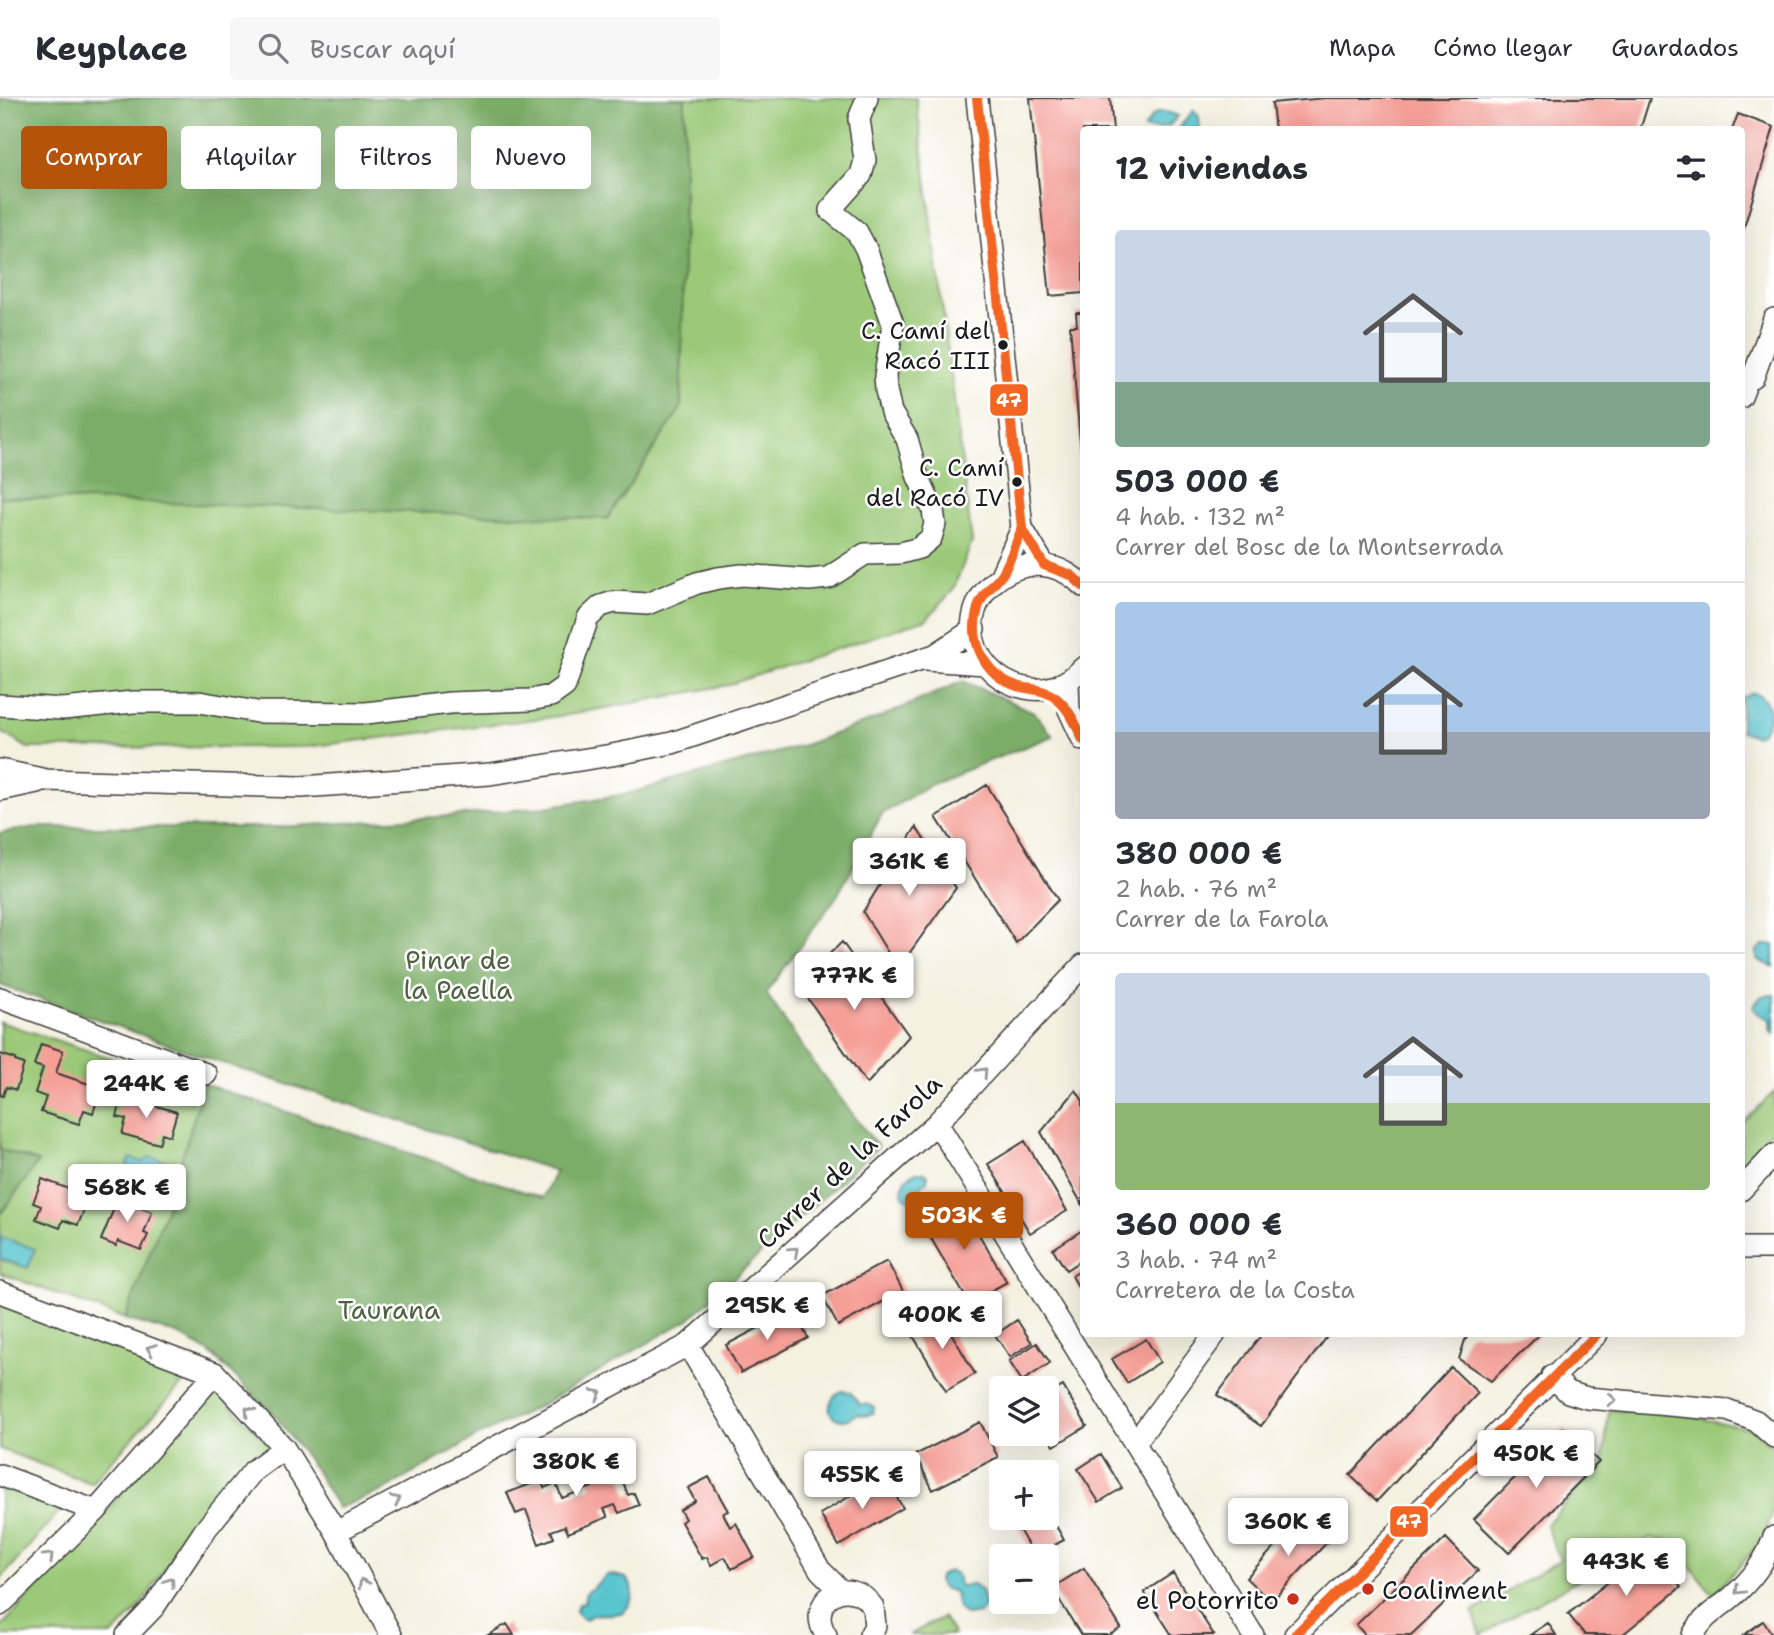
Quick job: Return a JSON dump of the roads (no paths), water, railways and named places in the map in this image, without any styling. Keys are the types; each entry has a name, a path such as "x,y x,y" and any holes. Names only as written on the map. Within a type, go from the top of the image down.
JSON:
{"street":[{"path":"0,705 63,709 133,702 198,702 257,712 366,713 450,703 530,701 551,696 565,686 588,618 601,606 614,601 646,604 697,583 742,575 809,580 828,578 865,554 901,553 919,548 931,538 935,524 933,510 918,477 907,439 891,412 884,376 893,324 857,232 830,210 861,175 865,160 859,119 867,98"},
{"path":"977,98 1022,528 1044,565"},
{"path":"1745,386 1774,319"},
{"path":"1745,386 1774,371"},
{"path":"1001,575 1022,528"},
{"path":"1076,674 1043,689 1030,689 1005,681 985,664 977,648 974,619 980,599 993,582 1001,575 1022,566 1044,565 1071,575 1080,582"},
{"path":"0,770 46,780 301,786 490,774 672,743 927,658 974,629"},
{"path":"927,658 985,664"},
{"path":"1069,710 1076,674"},
{"path":"1043,689 1069,710 1080,734"},
{"path":"0,790 46,780"},
{"name":"Carrer de la Farola","path":"336,1532 688,1345 937,1122 1080,968"},
{"path":"0,998 206,1074"},
{"path":"937,1122 1252,1635"},
{"path":"1745,1186 1774,1155"},
{"path":"1745,1248 1774,1248"},
{"path":"0,1293 215,1373 284,1448 336,1532 391,1635"},
{"path":"1135,1443 1212,1337"},
{"path":"1295,1635 1594,1337"},
{"path":"688,1345 834,1595"},
{"path":"0,1605 96,1511 215,1373"},
{"path":"1552,1376 1568,1392 1587,1398 1727,1410 1756,1421 1774,1437"},
{"path":"127,1635 154,1607 205,1530 253,1471 284,1448"},
{"path":"0,1475 96,1511"},
{"path":"1693,1635 1703,1619 1732,1597 1753,1576 1768,1553 1774,1537"},
{"path":"834,1595 860,1593 873,1606 876,1616 870,1635"},
{"path":"826,1635 820,1616 834,1595"}],"water":[{"path":"1194,110 1199,117 1200,126 1181,126"},
{"path":"1167,112 1178,116 1169,126 1146,126 1152,116"},
{"path":"1753,693 1760,696 1768,707 1766,727 1755,736 1745,732 1745,696"},
{"path":"1764,945 1774,945 1774,967 1757,960 1757,950"},
{"path":"1774,995 1774,1034 1770,1030 1770,1020 1756,1012 1753,1006 1762,996"},
{"path":"150,1157 166,1161 157,1190 123,1178 130,1158 143,1162"},
{"path":"916,1172 924,1172 928,1176 927,1181 921,1186 919,1198 910,1200 903,1196 902,1188 907,1178"},
{"path":"1,1237 35,1249 28,1268 0,1259"},
{"path":"842,1391 850,1392 859,1404 870,1405 874,1408 873,1413 866,1416 858,1414 844,1420 836,1418 830,1411 830,1406 834,1397"},
{"path":"949,1571 957,1574 959,1586 973,1585 981,1590 985,1606 980,1613 966,1615 958,1608 955,1592 942,1588 938,1582 939,1576"},
{"path":"609,1574 626,1578 630,1584 633,1595 628,1606 620,1613 594,1615 586,1619 581,1617 576,1611 578,1604 584,1602 586,1592"}],"place":[{"name":"C. Camí del Racó III","path":"1003,345"},
{"name":"C. Camí del Racó IV","path":"1017,482"},
{"name":"Coaliment","path":"1368,1589"},
{"name":"el Potorrito","path":"1293,1599"}],"park label":[{"name":"Pinar de la Paella","path":"458,974"},
{"name":"Taurana","path":"389,1309"}]}
